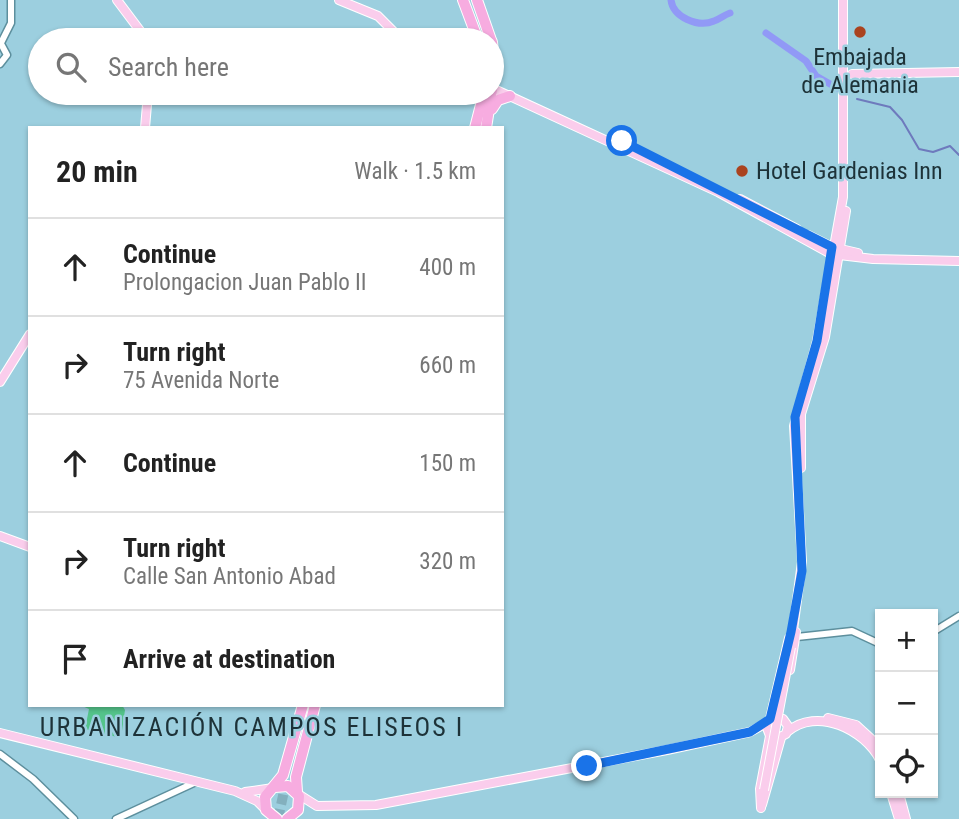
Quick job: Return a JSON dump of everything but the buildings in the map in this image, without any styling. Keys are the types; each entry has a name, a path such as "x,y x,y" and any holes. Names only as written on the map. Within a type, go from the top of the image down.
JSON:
{"highway":[{"path":"470,0 481,28"},
{"path":"504,88 511,94 504,97"},
{"path":"484,105 486,109"},
{"path":"486,126 487,105"},
{"path":"476,126 491,105"},
{"path":"289,778 308,707"},
{"path":"271,816 265,797 283,775 308,707"},
{"path":"290,818 299,806 296,778 309,707"},
{"path":"274,787 286,785 297,793"}],"main road":[{"path":"117,0 138,28"},
{"path":"339,0 378,16 390,28"},
{"path":"349,0 383,15 396,28"},
{"path":"761,808 784,735 783,718 807,551 801,414 825,337 844,189 844,0"},
{"path":"845,67 852,74 959,72"},
{"path":"835,251 848,192 846,83 852,74"},
{"path":"504,92 718,192 835,251 959,259"},
{"path":"145,126 147,105"},
{"path":"0,383 28,337"},
{"path":"0,536 28,546"},
{"path":"759,819 795,634"},
{"path":"761,808 760,789 769,720 795,634"},
{"path":"750,732 769,720 840,719 863,730 875,742"},
{"path":"290,818 304,811 327,807 365,807 450,792 750,732 784,735 808,722 833,723 865,740 875,753"},
{"path":"0,733 235,791 257,801 271,816"},
{"path":"235,791 255,792 274,787"},
{"path":"297,793 310,804 327,807"},
{"path":"893,798 899,819"},
{"path":"900,798 906,819"}],"street":[{"path":"0,64 7,55 1,43 11,23 11,0"},
{"path":"938,629 959,616"},
{"path":"795,634 852,631 875,642"},
{"path":"0,754 33,779 74,819"},
{"path":"170,774 175,791"},
{"path":"116,819 198,781"}],"green space":[{"path":"84,707 123,707 121,738 85,729 89,709"}],"waterway":[{"path":"671,0 681,16 694,22 708,23 730,13"},
{"path":"766,33 806,61 816,76 837,88"},
{"path":"857,99 890,107 902,120 919,149 933,152 950,146 959,155"}],"tunnel":[{"path":"278,819 287,777"}],"place":[{"name":"Embajada de Alemania","path":"860,32"},
{"name":"Hotel Gardenias Inn","path":"742,171"}],"district":[{"name":"URBANIZACIÓN CAMPOS ELISEOS I","path":"252,727"}],"route":[{"path":"587,766 750,732 770,719 778,694 802,571 794,452 795,417 817,341 832,247 695,175 622,141"}]}
